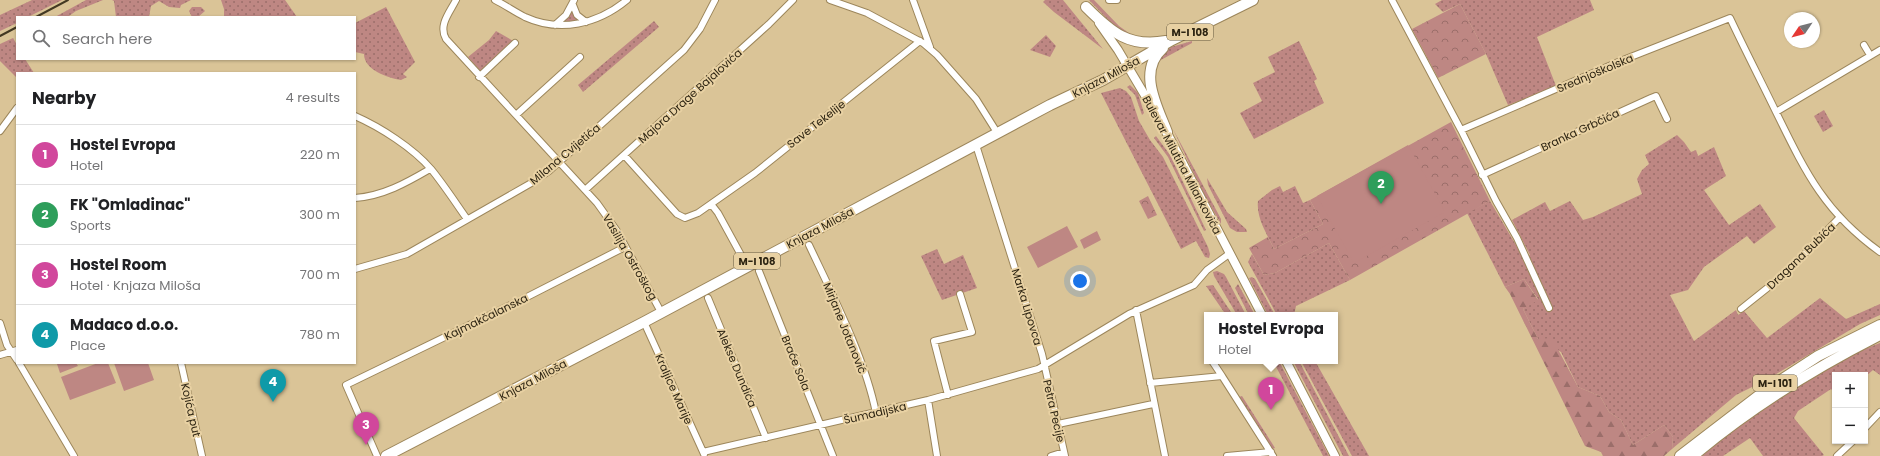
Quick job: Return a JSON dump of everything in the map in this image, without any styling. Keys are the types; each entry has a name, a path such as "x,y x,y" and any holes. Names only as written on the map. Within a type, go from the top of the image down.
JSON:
{"main road":[{"name":"Knjaza Miloša","path":"386,456 644,322 1050,106 1103,80 1172,40 1253,0"},
{"path":"1084,4 1113,32 1128,39 1146,43 1172,40"},
{"path":"1167,132 1151,88 1150,71 1157,53 1172,40"},
{"name":"M-I 101","path":"1680,456 1770,387 1818,356 1880,325"},
{"name":"M-I 101","path":"1693,456 1763,402 1828,362 1880,335"}],"street":[{"name":"Vasilija Ostroškog","path":"456,0 442,25 442,32 446,39 478,76 516,115 607,216 661,312"},
{"path":"495,0 525,17 555,25 572,25 586,22 610,12 627,0"},
{"name":"Milana Cvijetića","path":"356,269 407,254 533,182 558,162 684,50 700,29 715,0"},
{"name":"Majora Drage Bajalovića","path":"585,190 769,24 793,0"},
{"path":"830,0 867,13 920,41 930,49 976,99 998,134"},
{"path":"913,0 930,49"},
{"path":"1109,0 1117,0"},
{"path":"1392,0 1461,130 1482,175 1517,238 1549,308"},
{"path":"555,25 566,15 574,2"},
{"path":"574,2 577,15 586,22"},
{"name":"Bulevar Milutina Milankovića","path":"1084,4 1103,29 1127,66 1167,132 1260,312"},
{"name":"Srednjoškolska","path":"1461,130 1624,60 1730,18"},
{"name":"Dragana Bubića","path":"1730,18 1815,187 1825,202 1854,232 1880,252"},
{"name":"Save Tekelije","path":"624,155 681,217 689,217 711,204 766,164 920,41"},
{"path":"478,76 515,43"},
{"path":"1864,45 1870,55"},
{"path":"1776,112 1880,50"},
{"path":"516,115 580,57"},
{"name":"Branka Grbčića","path":"1482,175 1656,96 1667,119"},
{"path":"0,131 16,109"},
{"path":"356,116 368,122 418,156 430,168 467,219"},
{"name":"Marka Lipovca","path":"976,145 1044,366"},
{"path":"356,198 372,197 393,189 430,168"},
{"path":"711,204 718,213 747,266"},
{"name":"Dragana Bubića","path":"1741,309 1781,277 1840,217"},
{"name":"Mirjane Jotanović","path":"809,245 856,350 871,391 876,413"},
{"name":"Kajmakčalanska","path":"377,456 346,385 524,299 625,247"},
{"path":"1044,366 1136,310 1194,285 1207,270 1229,254"},
{"name":"Braće Sola","path":"759,271 833,456"},
{"path":"948,395 934,341 972,332 960,294"},
{"name":"Alekse Dundića","path":"708,298 766,438"},
{"path":"1136,310 1165,456"},
{"name":"Kraljice Marije","path":"644,322 704,454"},
{"path":"0,323 14,351 0,355"},
{"path":"20,364 74,456"},
{"name":"Kojića put","path":"181,364 202,456"},
{"path":"1214,364 1272,454"},
{"path":"1288,364 1335,456"},
{"name":"Šumadijska","path":"704,454 948,395 1044,366"},
{"name":"Petra Pecije","path":"1044,366 1064,454"},
{"path":"1150,383 1222,376"},
{"path":"928,400 937,456"},
{"path":"1058,424 1154,404"},
{"path":"1868,425 1880,412"},
{"path":"1837,456 1850,444"},
{"path":"1051,456 1064,454"},
{"path":"1227,456 1272,454"}],"green space":[{"path":"32,0 62,0 30,16 16,16 16,23 0,31 0,15"},
{"path":"86,0 103,0 76,11 69,16 57,16"},
{"path":"112,0 191,0 181,5 180,8 169,7 159,1 151,6 149,16 116,16 114,1"},
{"path":"221,0 285,0 296,16 224,16 224,9"},
{"path":"1045,0 1063,0 1103,49 1054,12 1043,2"},
{"path":"1089,0 1094,0 1119,26 1133,36 1120,32"},
{"path":"1442,0 1590,0 1594,10 1537,37 1556,86 1508,105 1486,54 1460,4 1443,12 1435,4"},
{"path":"1460,4 1486,54 1438,78 1412,29"},
{"path":"192,7 201,7 205,11 199,16 192,16 189,11"},
{"path":"386,7 415,62 403,74 407,77 401,80 384,75 372,69 368,65 364,54 356,52 356,22"},
{"path":"572,12 579,21 564,22"},
{"path":"654,21 659,27 583,92 578,85"},
{"path":"496,31 515,42 482,73 468,57 489,40"},
{"path":"1046,35 1056,46 1050,57 1030,50"},
{"path":"13,38 16,43 16,60 26,60 33,72 16,72 16,77 0,61 0,44"},
{"path":"1192,41 1192,43 1159,61 1156,60 1171,47"},
{"path":"1299,41 1317,79 1314,81 1324,103 1254,139 1240,113 1262,101 1253,83 1275,72 1268,57"},
{"path":"1130,85 1138,93 1144,113 1142,115 1135,95 1127,87"},
{"path":"1120,88 1126,91 1131,97 1139,121 1150,140 1163,157 1208,247 1210,254 1209,258 1205,257 1196,241 1181,249 1101,93"},
{"path":"1824,110 1833,126 1823,132 1814,116"},
{"path":"1451,122 1490,201 1350,280 1329,243 1275,273 1264,275 1249,248 1268,237 1274,249 1323,224 1310,200"},
{"path":"1173,129 1221,219 1221,224 1202,191"},
{"path":"1677,135 1691,152 1696,150 1698,156 1714,147 1726,176 1704,190 1729,225 1760,204 1776,227 1754,244 1747,236 1704,267 1688,290 1670,295 1694,341 1736,310 1738,315 1744,311 1767,338 1820,298 1846,319 1880,304 1880,315 1860,324 1768,379 1736,395 1672,449 1673,437 1664,425 1633,445 1621,420 1609,412 1600,396 1578,387 1561,352 1538,339 1523,309 1538,299 1524,279 1505,287 1467,213 1490,201 1523,257 1530,255 1512,220 1545,202 1550,211 1570,201 1583,220 1593,217 1642,194 1637,179 1642,170 1649,164 1645,155"},
{"path":"1156,136 1170,155 1206,230 1204,231 1168,157 1154,138"},
{"path":"1408,145 1445,212 1354,263 1317,196"},
{"path":"1207,178 1227,212 1246,229 1247,232 1237,232 1230,228 1208,185"},
{"path":"1280,186 1283,192 1295,186 1303,203 1310,200 1323,224 1274,249 1260,220 1258,201 1272,190"},
{"path":"1148,196 1157,215 1148,219 1139,201"},
{"path":"1067,226 1078,247 1038,268 1027,247"},
{"path":"1097,231 1101,240 1084,249 1080,240"},
{"path":"1329,243 1350,280 1296,306 1295,312 1275,312 1248,262 1252,254 1264,275 1275,273"},
{"path":"937,249 944,264 963,255 977,288 942,300 921,256"},
{"path":"1217,271 1224,274 1244,312 1235,312 1213,272"},
{"path":"1252,277 1255,279 1273,312 1266,312 1249,278"},
{"path":"1524,279 1538,300 1523,309 1538,339 1552,338 1578,387 1600,396 1609,412 1621,420 1633,445 1664,425 1673,437 1672,449 1664,456 1603,456 1601,452 1585,446 1510,294 1505,287"},
{"path":"1238,284 1253,312 1247,312 1235,288"},
{"path":"1213,285 1231,312 1224,312 1206,286"},
{"path":"1880,343 1880,375 1873,370 1868,374 1868,372 1832,372 1832,390 1831,389 1798,411 1794,418 1824,455 1763,456 1750,438 1723,456 1702,456 1743,422 1786,392 1856,353"},
{"path":"57,364 77,364 78,366 60,373"},
{"path":"95,364 108,364 116,383 70,400 61,377"},
{"path":"114,364 148,364 154,380 124,391"},
{"path":"1275,364 1281,364 1329,456 1323,456"},
{"path":"1295,364 1301,364 1349,456 1343,456"},
{"path":"1303,364 1317,364 1369,456 1352,456"},
{"path":"1242,396 1275,448 1272,449 1239,397"}],"railway":[{"path":"38,16 68,0"},
{"path":"0,36 16,28"}],"place":[{"name":"FK \"Omladinac\"","path":"1381,204"},
{"name":"Madaco d.o.o.","path":"273,402"},
{"name":"Hostel Evropa","path":"1271,410"},
{"name":"Hostel Room","path":"366,445"}]}
